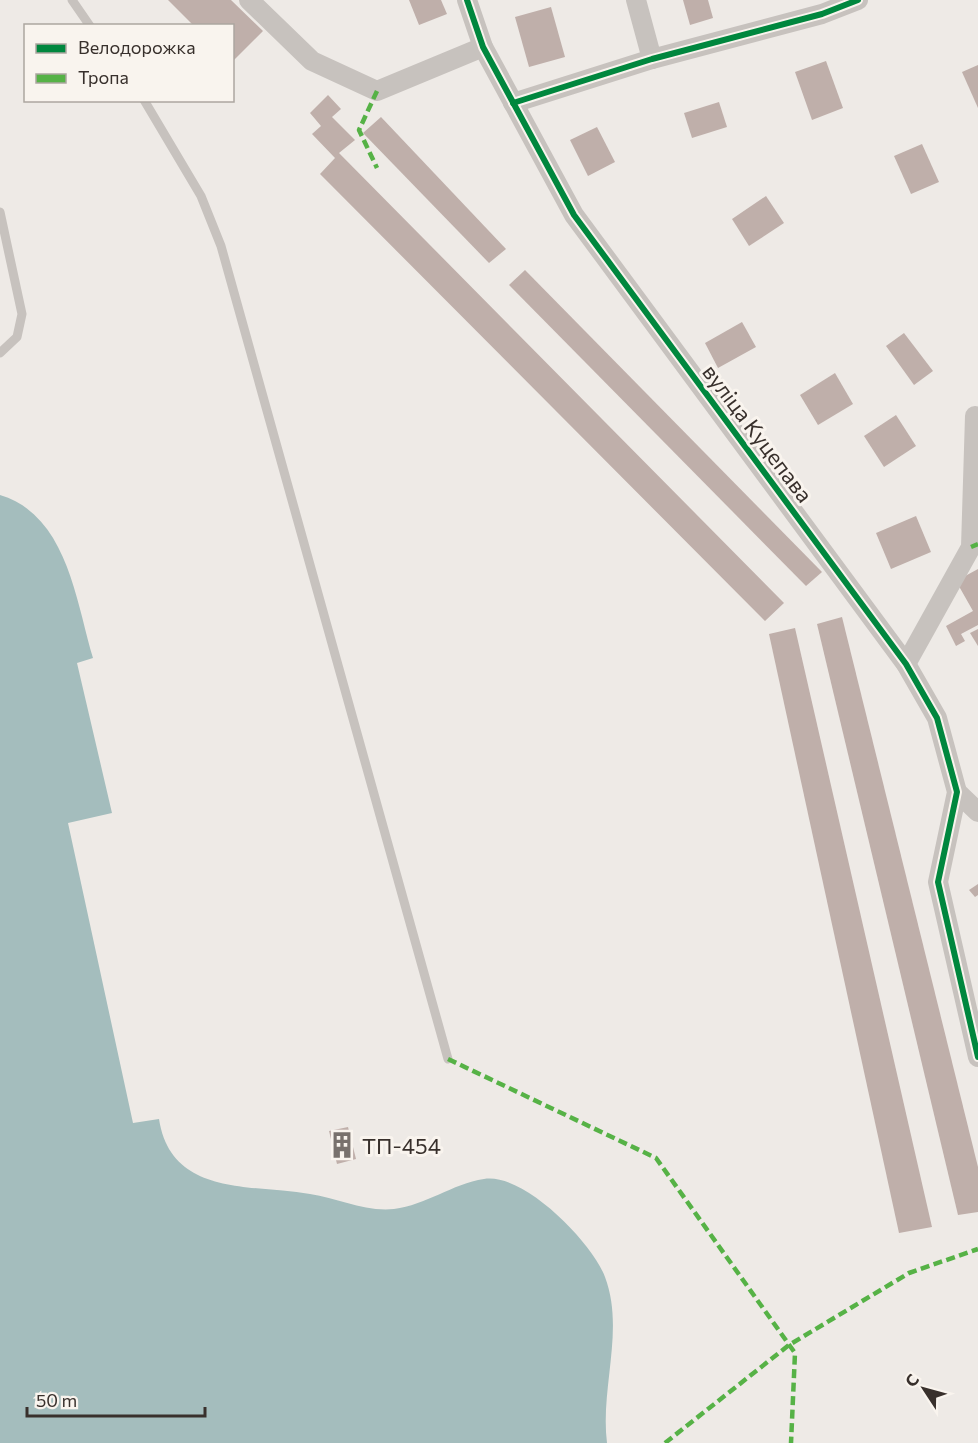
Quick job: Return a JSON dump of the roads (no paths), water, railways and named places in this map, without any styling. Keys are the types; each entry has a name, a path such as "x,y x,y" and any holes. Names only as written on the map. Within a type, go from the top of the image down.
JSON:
{"street":[{"path":"249,0 312,61 377,91 483,47"},
{"name":"вуліца Куцепава","path":"467,0 483,47 574,215 906,664 937,718 957,792"},
{"path":"636,0 652,59"},
{"path":"513,103 652,59 822,14 858,0"},
{"path":"906,664 971,547 975,416"},
{"path":"957,792 978,812"},
{"path":"957,792 938,882 978,1057"}],"lane":[{"path":"72,0 89,24"},
{"path":"145,102 201,196 221,246 448,1059"},
{"path":"0,212 22,314 17,337 0,353"}],"water":[{"path":"0,495 23,505 40,521 54,540 74,587 93,658 77,663 112,813 68,823 133,1123 159,1119 167,1144 180,1162 197,1174 217,1182 310,1194 362,1207 383,1209 406,1207 461,1185 484,1179 500,1180 518,1186 536,1198 554,1212 586,1246 598,1262 611,1297 613,1338 607,1401 607,1443 0,1443"}],"place":[{"name":"ТП-454","path":"342,1145"}]}
